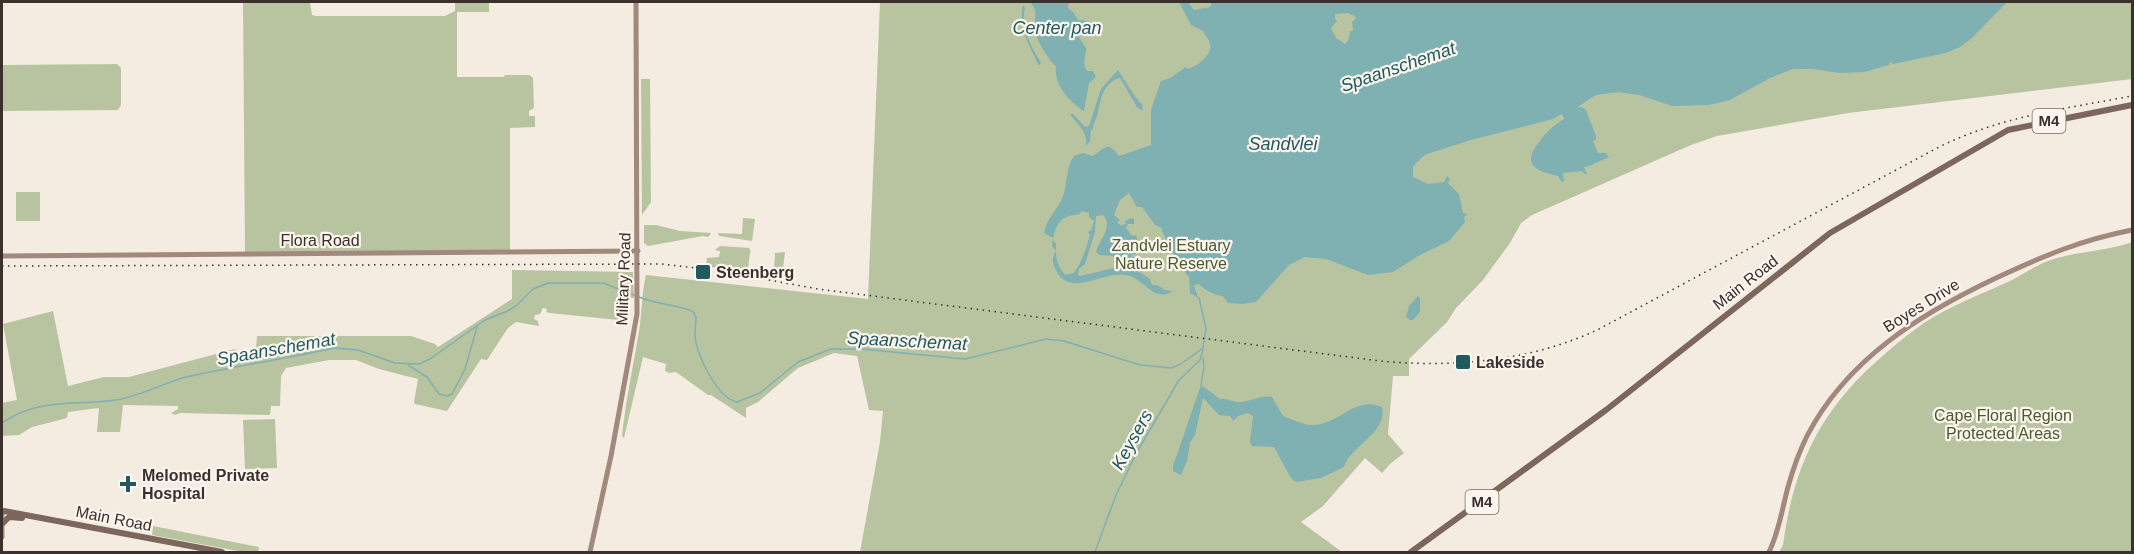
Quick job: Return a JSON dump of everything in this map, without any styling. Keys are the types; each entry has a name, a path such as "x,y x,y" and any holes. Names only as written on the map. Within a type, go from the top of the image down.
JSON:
{"main road":[{"name":"Military Road","path":"590,552 634,333 637,302 636,2"},
{"name":"Main Road","path":"1411,552 1606,411 1830,233 2008,130 2133,105"},
{"name":"Boyes Drive","path":"1769,552 1776,535 1791,475 1808,435 1834,396 1876,351 1908,325 1936,308 2034,260 2068,246 2133,230"},
{"name":"Flora Road","path":"2,256 638,251"},
{"name":"Main Road","path":"3,510 222,552"},
{"path":"2,537 3,510"},
{"path":"3,523 7,518 16,517 105,533 114,532"}],"green space":[{"path":"243,2 310,2 312,15 316,16 445,16 455,11 455,2 489,2 489,12 457,12 457,77 529,75 533,78 534,108 529,111 529,116 535,116 535,127 510,128 510,253 245,254"},
{"name":"Zandvlei Estuary Nature Reserve","path":"880,2 2132,2 2132,79 1848,113 1717,136 1691,145 1532,215 1521,223 1510,243 1483,280 1456,308 1447,322 1409,359 1409,376 1393,376 1388,434 1404,453 1382,473 1365,458 1323,506 1301,522 1342,552 860,552 880,442 883,411 869,410 857,356 834,353 798,368 758,402 746,408 746,418 676,372 665,371 666,364 643,357 624,438 622,436 646,275 868,299"},
{"path":"117,64 121,68 121,105 118,110 2,111 2,65"},
{"path":"641,79 650,79 651,202 642,215"},
{"path":"16,192 40,192 40,221 16,221"},
{"path":"743,218 755,219 752,241 719,236 718,233 742,234"},
{"path":"644,225 711,233 708,237 648,246 644,243"},
{"name":"Cape Floral Region Protected Areas","path":"2132,242 2132,552 1779,552 1783,545 1795,488 1815,438 1844,394 1886,353 1937,315 2043,263 2069,255"},
{"path":"720,246 749,248 751,252 748,268 750,271 770,274 774,271 775,253 785,252 782,276 770,278 706,266 707,258 719,257 720,251 715,250"},
{"path":"512,270 633,272 634,298 622,296 618,320 550,313 543,308 534,319 538,321 539,326 516,322 508,328 487,360 481,359 447,411 415,404 418,379 379,369 356,360 329,360 286,368 281,376 280,406 271,406 270,415 180,413 175,415 171,413 178,409 178,406 123,405 120,432 97,432 99,408 68,412 67,418 32,427 19,435 2,436 2,403 17,400 3,324 53,311 68,386 104,377 129,377 235,349 239,352 252,353 256,349 257,336 411,336 438,347 512,299"},
{"path":"275,419 277,468 245,469 243,420"},
{"path":"153,526 259,547 258,552 243,552 152,535"}],"water":[{"name":"Center pan","path":"1030,2 1069,2 1068,8 1078,20 1089,21 1079,37 1086,48 1084,63 1087,71 1093,71 1096,77 1089,83 1084,111 1064,93 1057,80 1056,66 1047,56 1037,37 1035,10"},
{"name":"Sandvlei","path":"1179,2 1188,2 1194,10 1210,7 1212,2 2007,2 1960,47 1946,53 1893,64 1890,62 1889,65 1864,72 1840,73 1793,69 1770,78 1730,100 1709,105 1672,106 1639,95 1618,92 1596,95 1576,108 1582,107 1586,110 1596,136 1596,140 1593,141 1598,153 1606,153 1609,157 1584,167 1587,174 1582,171 1563,173 1564,181 1562,182 1558,176 1543,172 1534,166 1531,156 1544,135 1564,119 1562,114 1553,119 1427,154 1413,167 1413,177 1428,184 1444,182 1447,176 1450,179 1448,183 1459,194 1463,213 1468,214 1464,217 1465,222 1449,241 1393,272 1368,275 1326,259 1305,257 1289,265 1256,302 1228,303 1223,296 1204,289 1199,284 1194,285 1198,298 1190,293 1189,277 1174,256 1162,228 1155,225 1142,207 1137,207 1129,193 1120,200 1114,215 1120,220 1117,223 1121,225 1126,224 1125,221 1131,218 1134,219 1134,224 1128,224 1126,228 1132,236 1136,235 1137,245 1140,248 1139,253 1131,255 1135,259 1125,259 1128,253 1116,260 1113,256 1100,255 1096,252 1107,224 1103,215 1096,216 1095,232 1085,264 1079,269 1078,275 1122,266 1135,269 1150,279 1152,285 1173,291 1159,294 1138,280 1125,275 1087,282 1068,282 1061,277 1054,266 1053,257 1056,251 1052,246 1053,238 1044,233 1048,220 1063,197 1071,161 1074,156 1083,153 1092,156 1106,147 1112,148 1119,156 1151,145 1151,110 1161,81 1186,67 1188,69 1196,65 1204,60 1209,52 1209,42 1203,31 1191,25","holes":["1348,13 1356,18 1352,22 1353,30 1345,44 1336,38 1331,28 1337,21 1335,14","1081,211 1089,213 1089,217 1094,221 1088,232 1090,235 1084,255 1074,273 1065,275 1057,261 1054,234 1058,224 1064,218 1080,214"]},
{"path":"1023,5 1025,29 1041,62 1039,66 1023,29"},
{"path":"1118,70 1142,104 1143,111 1137,107 1120,78 1114,80 1105,89 1091,130 1090,141 1086,146 1084,132 1070,114 1073,114 1085,127 1089,126 1101,89"},
{"path":"1418,296 1420,312 1413,320 1410,320 1406,317 1409,306"},
{"path":"1201,385 1220,399 1235,402 1272,397 1283,416 1310,425 1329,421 1363,405 1372,404 1382,407 1382,416 1380,424 1348,459 1344,467 1321,478 1296,482 1291,478 1274,447 1252,446 1250,442 1253,416 1248,413 1238,416 1233,421 1230,416 1219,415 1203,398 1195,435 1190,443 1187,461 1181,475 1173,471 1173,466"}],"waterway":[{"name":"Spaanschemat","path":"2,423 30,409 57,404 116,400 134,396 186,377 334,348 358,350 395,363 419,364 430,359 485,320 508,311 533,289 548,283 603,283 634,295"},
{"name":"Spaanschemat","path":"639,297 693,312 696,317 696,344 703,364 722,393 737,402 760,393 798,362 831,349 861,349 965,359 1046,339 1064,341 1140,365 1171,368 1181,364 1203,348 1206,328 1199,298"},
{"path":"408,365 427,377 439,394 448,396 452,394 465,369 477,327"},
{"name":"Keysers","path":"1095,552 1116,495 1137,452 1179,380 1200,360 1203,350"},
{"path":"1201,385 1203,358"}],"railway":[{"path":"2,266 662,264 720,271 818,289 1380,361 1436,363 1492,360 1547,348 1599,329 1963,136 2034,115 2132,96"}],"place":[{"name":"Steenberg","path":"703,272"},
{"name":"Lakeside","path":"1463,362"},
{"name":"Melomed Private Hospital","path":"128,484"}]}
